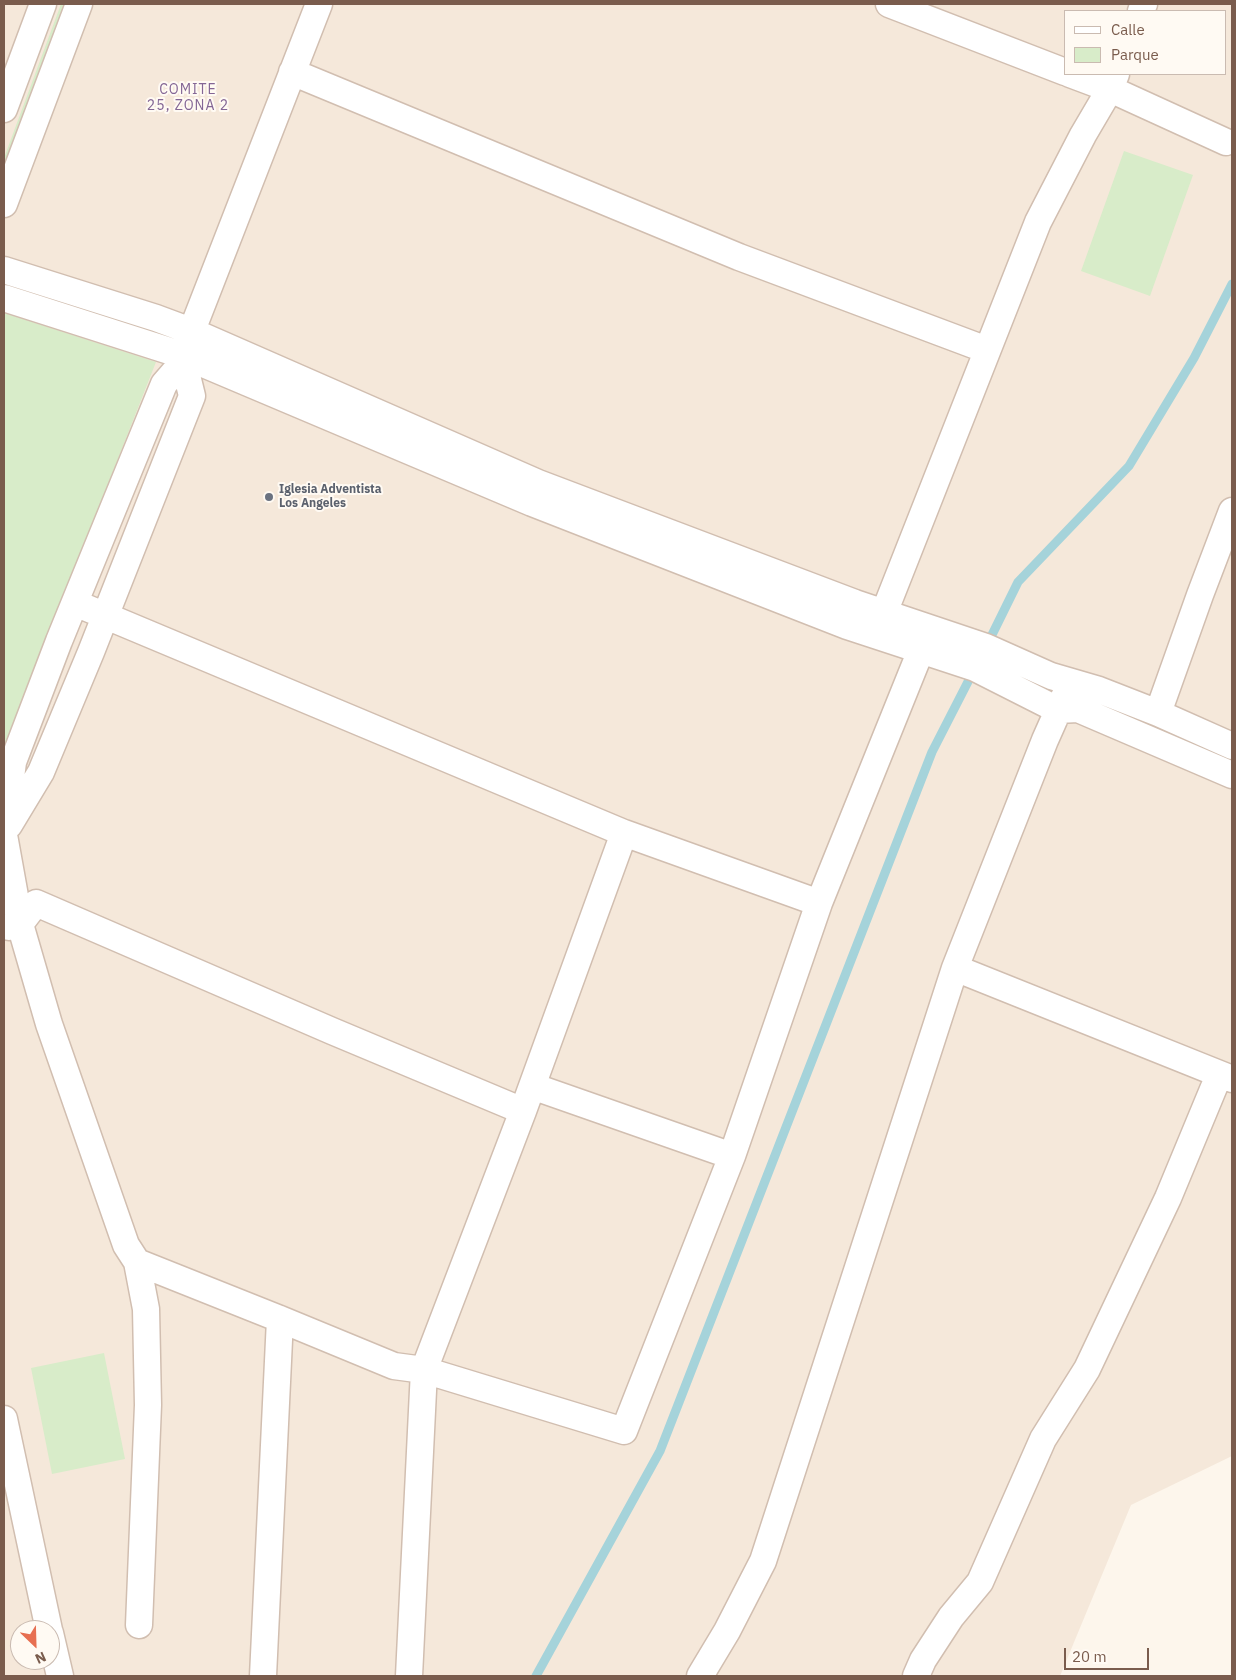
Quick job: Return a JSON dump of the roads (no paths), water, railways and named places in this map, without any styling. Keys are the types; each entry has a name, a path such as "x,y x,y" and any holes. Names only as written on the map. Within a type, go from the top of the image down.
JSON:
{"street":[{"path":"4,109 43,4"},
{"path":"4,204 79,4"},
{"path":"139,1625 148,1405 146,1309 137,1262 126,1245 52,1033 12,926 4,833 13,762 59,641 164,384 177,369 319,4"},
{"path":"889,4 1064,72"},
{"path":"292,72 739,257 987,350"},
{"path":"1075,75 1113,82 1226,142"},
{"path":"884,614 1038,222 1113,82"},
{"path":"4,270 156,318 191,331 538,482 884,614 986,647 1051,676 1099,690 1158,713 1232,746"},
{"path":"4,298 182,355 532,503 847,626 975,668 1058,710 1078,709 1232,775"},
{"path":"4,833 41,772 192,396 182,355"},
{"path":"1158,713 1232,511"},
{"path":"75,603 624,833 819,903"},
{"path":"137,1262 280,1318 394,1366 424,1370 624,1431 732,1156 819,903 921,650"},
{"path":"700,1676 727,1631 764,1560 955,968 1070,682"},
{"path":"409,1676 424,1370 523,1111 624,833"},
{"path":"12,926 36,903 341,1035 523,1111"},
{"path":"916,1676 923,1660 951,1617 980,1582 1043,1439 1088,1369 1226,1077 955,968"},
{"path":"532,1086 732,1156"},
{"path":"263,1676 280,1318"},
{"path":"4,1419 47,1620"}],"waterway":[{"path":"987,645 1018,582 1129,466 1194,358 1232,284"},
{"path":"536,1676 660,1451 932,752 974,670"}],"place":[{"name":"Iglesia Adventista Los Angeles","path":"269,497"}],"district":[{"name":"COMITE 25, ZONA 2","path":"188,98"}]}
